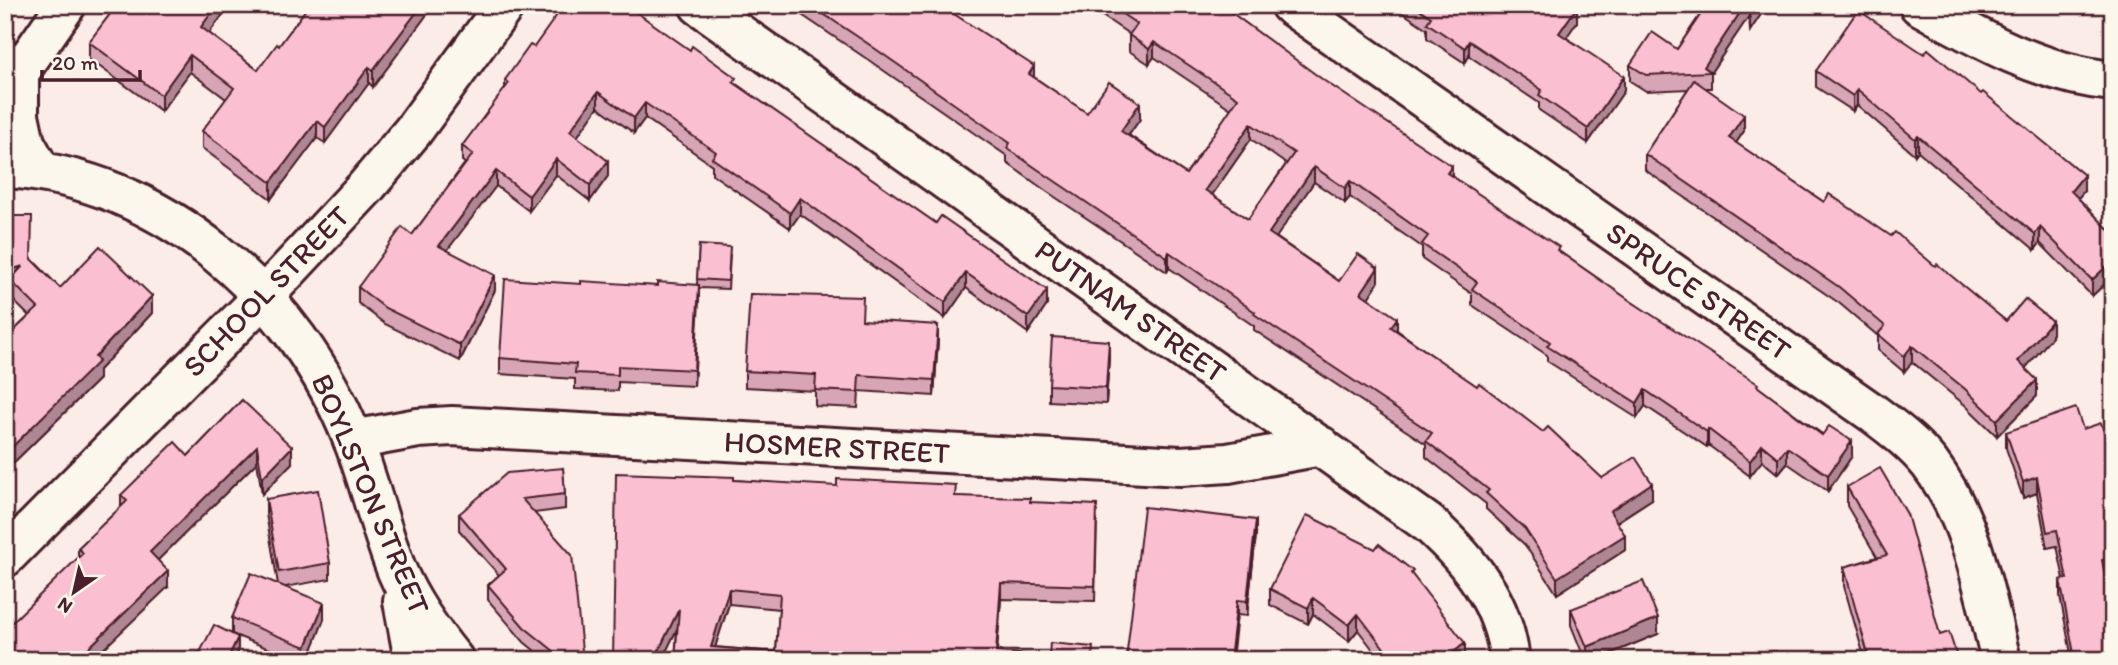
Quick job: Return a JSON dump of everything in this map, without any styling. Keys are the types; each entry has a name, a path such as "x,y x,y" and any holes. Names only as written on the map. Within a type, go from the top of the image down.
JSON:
{"street":[{"path":"23,169 25,143 12,67 66,5"},
{"name":"SCHOOL STREET","path":"5,557 264,296 366,187 413,131 505,5"},
{"name":"PUTNAM STREET","path":"699,5 1429,524 1459,551 1480,579 1499,614 1510,660"},
{"name":"SPRUCE STREET","path":"1290,5 1863,406 1904,438 1929,462 1965,523 2001,660"},
{"path":"1919,5 2014,56 2065,73 2113,81"},
{"name":"BOYLSTON STREET","path":"23,169 84,181 129,198 168,219 202,242 264,296 315,364 353,440 397,571 433,634 454,660"},
{"name":"HOSMER STREET","path":"353,440 391,431 452,426 1181,466 1228,463 1321,446"},
{"path":"397,571 414,660"}],"building":[{"path":"117,5 217,5 201,27 258,70 309,5 422,5 373,70 369,67 325,127 317,121 271,182 202,131 234,88 190,55 161,95 89,42"},
{"path":"564,5 626,5 690,50 692,46 736,78 733,82 936,223 941,216 1047,290 1028,317 966,273 945,302 800,198 790,213 712,158 716,152 645,103 634,118 598,92 570,131 608,161 590,185 556,159 529,196 496,171 439,246 495,275 460,345 385,308 358,287 402,227 412,235 473,154 462,146 509,83 505,80 530,45 534,47"},
{"path":"810,5 940,5 1034,66 1029,74 1087,113 1109,82 1140,103 1121,131 1186,174 1238,98 1154,42 1149,49 1129,35 1137,24 1109,5 1221,5 1326,82 1452,166 1447,173 1559,247 1557,250 1632,302 1758,384 1757,386 1822,435 1829,426 1852,441 1828,475 1787,447 1778,458 1762,445 1750,461 1708,429 1707,432 1645,390 1637,403 1547,346 1550,342 1472,289 1477,282 1422,244 1428,236 1350,181 1345,188 1314,167 1269,233 1339,281 1358,254 1378,268 1361,293 1397,318 1391,327 1477,386 1479,383 1543,432 1548,427 1602,478 1635,457 1652,483 1610,511 1625,535 1557,578 1525,529 1486,493 1489,490 1426,441 1432,433 1254,314 1255,312 1169,252 1167,257 1046,175 1007,148 1010,143","holes":["1251,124 1294,153 1248,219 1205,190"]},
{"path":"1413,5 1574,5 1577,7 1559,33 1624,76 1588,129 1539,95 1542,90 1469,41 1465,48 1427,23 1431,17"},
{"path":"1707,5 1745,5 1704,67 1711,72 1646,75 1630,65 1652,32 1677,49"},
{"path":"1749,5 1757,5 1750,15"},
{"path":"1858,10 1924,54 1928,49 2084,175 2071,191 2113,234 2113,269 2110,263 2092,280 2040,227 2035,234 1918,136 1915,139 1857,89 1853,96 1816,71"},
{"path":"1694,80 1744,115 1729,138 1824,202 1829,194 1891,236 1895,232 2006,321 2025,299 2052,321 2018,361 2037,380 1997,420 1965,389 1912,346 1904,356 1878,334 1885,326 1839,287 1645,154"},
{"path":"5,216 32,216 31,259 60,288 100,246 152,296 95,357 99,361 5,454 5,339 38,308 10,280 23,266 5,272"},
{"path":"699,245 730,247 728,281 697,279"},
{"path":"505,279 581,284 581,281 657,286 657,282 699,285 694,370 618,366 618,375 575,373 576,364 500,358"},
{"path":"750,294 863,297 862,320 938,325 934,380 859,375 858,392 815,390 816,375 745,371"},
{"path":"1052,337 1109,341 1106,388 1049,385"},
{"path":"242,400 292,447 262,478 257,446 150,552 168,571 76,660 5,660 5,629 83,553 78,548 127,501 121,495 175,442 188,456"},
{"path":"2076,408 2083,429 2101,423 2111,452 2107,453 2113,483 2113,558 2102,560 2113,616 2113,660 2070,660 2075,659 2060,580 2067,579 2057,530 2047,532 2037,477 2023,482 2006,432"},
{"path":"563,468 565,494 522,499 572,555 583,660 565,660 524,627 488,585 506,569 459,514 507,473"},
{"path":"1880,468 1907,514 1940,635 1949,632 1958,660 1867,658 1844,567 1887,555 1847,487"},
{"path":"616,473 734,477 734,480 837,486 837,479 956,485 955,496 1030,498 1030,502 1097,505 1095,586 1001,583 996,652 1049,656 1050,643 1093,647 1092,658 1121,660 675,660 679,609 654,660 613,660","holes":["729,589 780,594 776,652 711,647"]},
{"path":"318,490 330,563 279,572 266,499"},
{"path":"1144,507 1256,520 1247,601 1237,600 1230,660 1126,660"},
{"path":"1307,515 1375,549 1379,544 1413,571 1411,573 1465,643 1444,660 1393,660 1358,614 1349,625 1313,598 1308,608 1270,589"},
{"path":"251,573 324,603 306,647 232,618"},
{"path":"1643,581 1658,618 1587,647 1571,609"},
{"path":"214,625 238,637 227,660 196,660"},
{"path":"1776,651 1777,660 1742,660 1742,654"}]}
